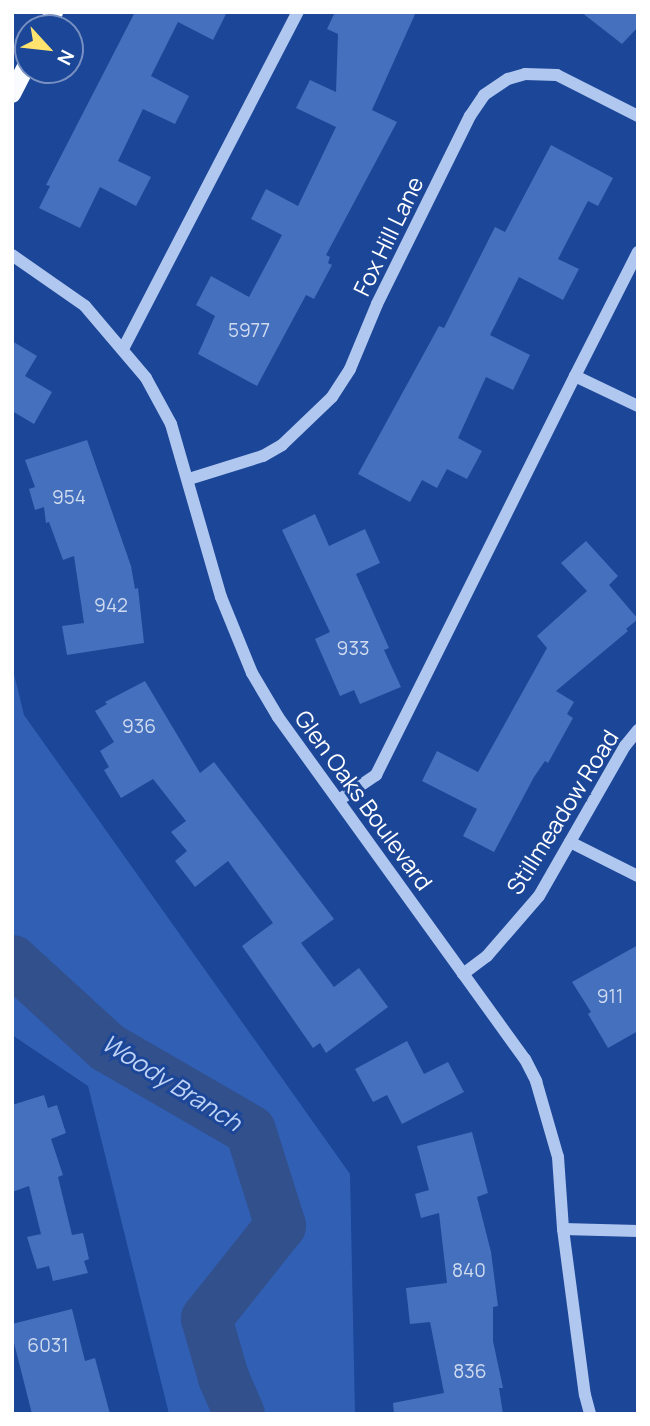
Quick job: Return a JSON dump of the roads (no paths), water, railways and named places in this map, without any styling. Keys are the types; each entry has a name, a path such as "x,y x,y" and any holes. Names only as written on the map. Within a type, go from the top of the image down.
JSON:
{"street":[{"path":"123,349 298,12"},
{"name":"Fox Hill Lane","path":"189,480 272,450 299,432 332,397 350,369 377,304 470,116 484,95 516,77 557,75 638,116"},
{"path":"339,800 376,775 638,252"},
{"name":"Glen Oaks Boulevard","path":"12,255 61,286 85,306 123,349 163,405 189,480 220,597 253,673 278,717 525,1059 536,1081 558,1157 563,1229 585,1395 590,1414"},
{"path":"575,376 638,406"},
{"name":"Stillmeadow Road","path":"463,974 487,956 539,896 625,746 638,730"},
{"path":"570,842 638,876"},
{"path":"563,1229 638,1231"}],"waterway":[{"name":"Woody Branch","path":"12,960 107,1047 250,1130 280,1225 206,1318 223,1377 239,1414"}]}
